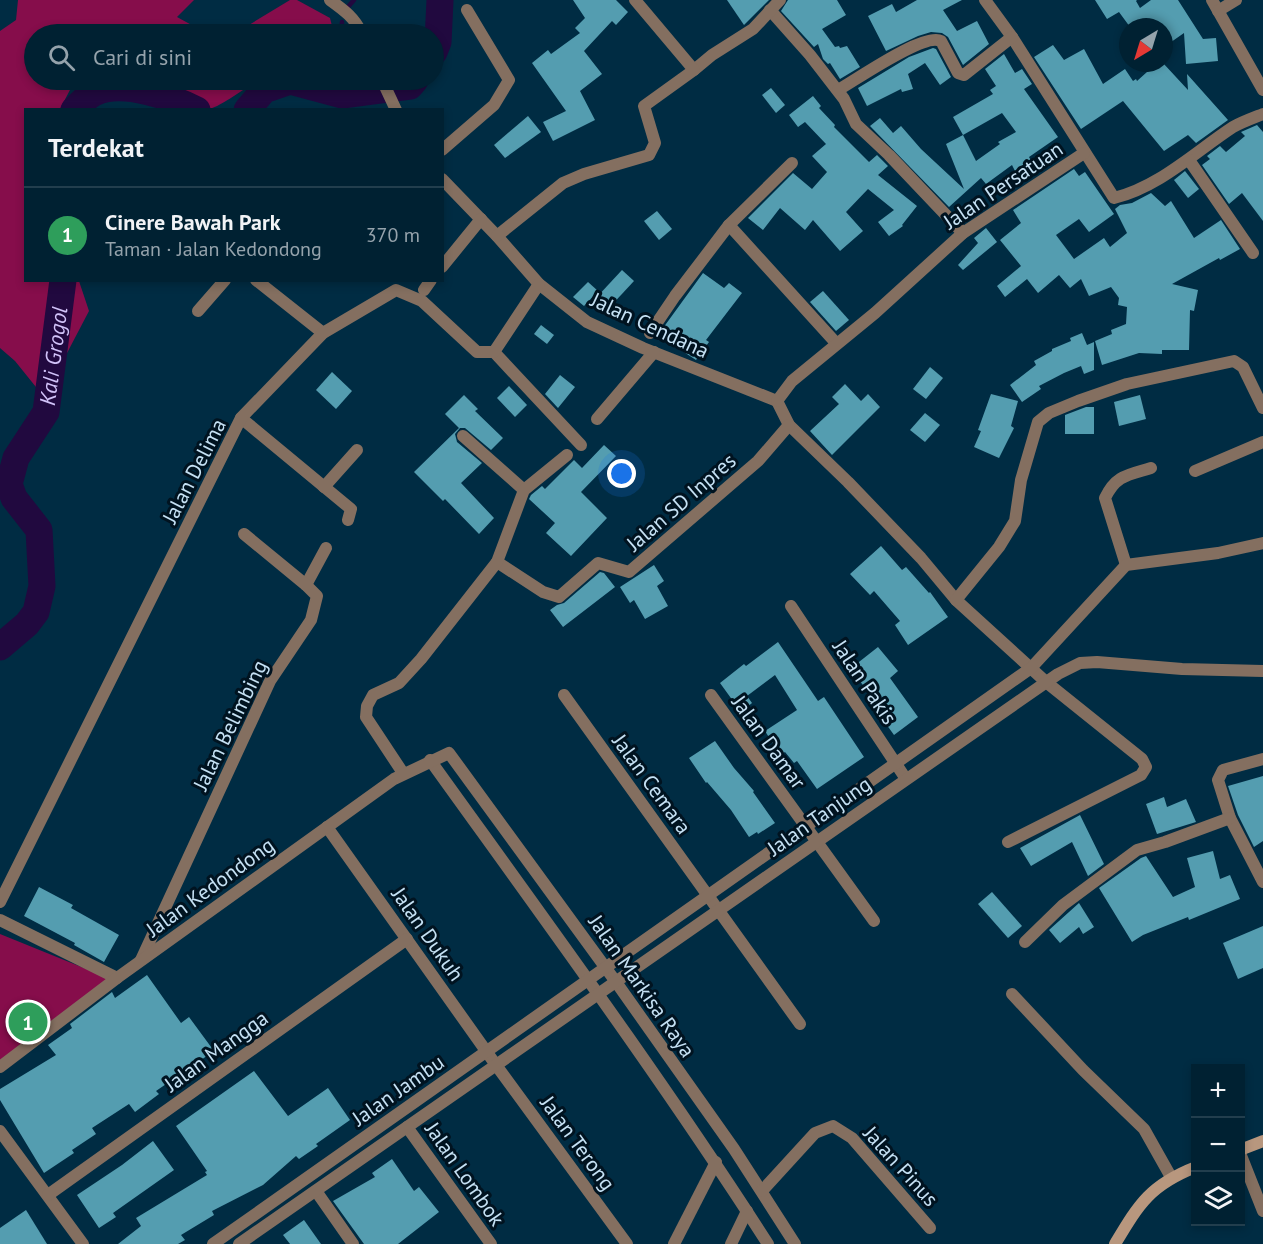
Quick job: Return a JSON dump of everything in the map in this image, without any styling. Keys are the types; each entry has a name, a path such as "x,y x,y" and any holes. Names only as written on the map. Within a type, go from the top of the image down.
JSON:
{"main road":[{"path":"1245,1149 1263,1141"},
{"path":"1115,1244 1142,1201 1171,1177 1191,1169"}],"street":[{"path":"330,0 354,19 357,24"},
{"path":"635,0 694,70"},
{"path":"497,236 563,183 584,174 649,155 655,143 644,106 712,55 753,29 780,0"},
{"path":"985,0 1012,37 1084,153"},
{"path":"1236,0 1215,6 1263,90"},
{"path":"444,148 494,105 509,80 467,10"},
{"path":"770,10 838,90 856,124 889,155 963,233"},
{"path":"838,90 900,51 933,39 941,41 958,73 964,75 1012,37"},
{"path":"386,90 394,107"},
{"name":"Jalan Persatuan","path":"777,401 792,381 875,313 963,233 1084,153 1114,198 1133,194 1189,160 1235,126 1263,114"},
{"path":"1189,160 1253,253"},
{"path":"650,333 729,225 792,163"},
{"name":"Jalan Cendana","path":"444,181 539,284 587,322 654,352 777,401"},
{"path":"444,265 481,219"},
{"path":"729,225 836,343"},
{"path":"198,311 223,282"},
{"path":"259,282 323,333"},
{"path":"539,284 494,352 581,445"},
{"name":"Jalan Delima","path":"0,903 242,418 323,333 396,290 422,301 477,351 494,352"},
{"path":"597,418 654,352"},
{"path":"956,600 999,547 1015,521 1021,480 1038,422 1049,413 1078,400 1127,384 1234,361 1243,367 1263,408"},
{"path":"777,401 789,425 913,549 956,600 1046,682 1142,759 1146,767 1142,775 1008,842"},
{"path":"242,418 351,509 348,520"},
{"name":"Jalan SD Inpres","path":"497,562 543,592 559,597 598,563 629,572 758,461 789,425"},
{"path":"463,436 524,490"},
{"path":"1195,471 1263,442"},
{"path":"324,487 357,450"},
{"path":"403,773 366,717 367,706 374,695 399,683 421,659 497,562 524,490 567,455"},
{"path":"1151,468 1120,478 1111,486 1105,498 1126,565 1218,553 1263,543"},
{"path":"244,534 306,585 326,548"},
{"name":"Jalan Tanjung","path":"606,968 1031,668 1126,565"},
{"name":"Jalan Belimbing","path":"141,961 270,681 311,620 317,596 306,585"},
{"name":"Jalan Pakis","path":"791,606 906,779"},
{"name":"Jalan Tanjung","path":"616,981 1046,682 1080,663 1263,671"},
{"name":"Jalan Cemara","path":"564,695 708,896"},
{"name":"Jalan Damar","path":"711,695 874,921"},
{"name":"Jalan Kedondong","path":"0,1067 117,978 403,773 446,753 451,755"},
{"name":"Jalan Markisa Raya","path":"451,755 616,981 762,1191 795,1244"},
{"path":"1263,759 1223,770 1218,780 1230,818 1263,882"},
{"name":"Jalan Markisa Raya","path":"430,760 716,1162 768,1244"},
{"path":"1025,942 1063,904 1137,850 1230,818"},
{"name":"Jalan Dukuh","path":"327,827 496,1065"},
{"path":"708,896 800,1024"},
{"path":"0,920 117,978"},
{"name":"Jalan Mangga","path":"48,1195 407,939"},
{"name":"Jalan Jambu","path":"213,1244 606,968"},
{"name":"Jalan Jambu","path":"239,1244 616,981"},
{"path":"1012,994 1083,1070 1144,1129 1171,1177"},
{"name":"Jalan Terong","path":"496,1065 627,1244"},
{"name":"Jalan Pinus","path":"762,1191 815,1133 833,1126 852,1138 930,1228"},
{"name":"Jalan Lombok","path":"407,1127 491,1244"},
{"path":"0,1131 83,1244"},
{"path":"674,1244 716,1162"},
{"path":"1245,1164 1263,1211"},
{"path":"316,1191 353,1244"},
{"path":"732,1244 747,1211"}],"shaded area":[{"path":"18,0 194,0 177,17 190,24 24,24 24,90 70,90 61,108 24,108 24,282 79,282 89,311 44,397 15,361 0,348 0,31 16,20"},
{"path":"290,0 297,0 330,18 332,24 250,24"},
{"path":"141,90 243,90 218,106 203,108"},
{"path":"0,934 111,979 0,1064"}],"building":[{"path":"573,0 616,0 628,12 616,25 612,21 584,51 602,74 580,91 595,120 553,141 543,122 566,111 532,63 548,50 551,54 580,33 575,28 585,18"},
{"path":"727,0 769,0 744,25"},
{"path":"788,0 837,0 846,15 822,29 835,47 847,46 860,67 840,79 830,63 828,64 823,59 818,44 814,47 781,11"},
{"path":"917,0 962,0 943,10 957,31 977,21 989,44 963,65 948,37 942,33 931,32 918,36 886,51 868,16 892,4 896,12"},
{"path":"1095,0 1137,0 1140,8 1151,0 1178,0 1203,39 1216,38 1218,61 1186,64 1184,33 1173,41 1173,18 1123,18 1119,12 1107,19"},
{"path":"1053,45 1064,60 1084,49 1103,84 1121,72 1127,72 1133,81 1136,79 1137,81 1147,72 1171,72 1188,90 1187,74 1228,120 1196,143 1188,135 1164,151 1123,101 1081,129 1034,57"},
{"path":"933,48 936,49 951,77 940,85 925,63 908,74 913,89 902,92 901,89 867,106 858,88 909,57"},
{"path":"1004,54 1015,73 1022,69 1032,84 1024,89 1058,137 1029,157 1035,168 1018,177 1012,165 986,184 981,178 949,207 870,126 880,118 893,133 901,126 921,149 964,189 946,144 963,135 953,117 993,94 990,90 996,86 985,69","holes":["1002,113 1016,132 998,142 1000,144 976,161 963,135"]},
{"path":"771,88 785,105 776,113 762,95"},
{"path":"813,96 821,106 819,108 835,125 834,127 869,162 877,155 888,166 878,175 917,206 903,226 889,236 878,222 894,210 868,189 846,212 863,231 840,251 813,220 805,230 780,208 763,230 748,218 793,173 812,189 827,172 812,156 826,144 805,122 798,127 789,115"},
{"path":"528,116 541,132 505,158 494,145"},
{"path":"1257,125 1263,132 1263,221 1242,193 1229,204 1202,165 1210,159 1207,156 1220,146 1226,152 1245,136 1241,132"},
{"path":"1074,169 1079,176 1085,172 1114,214 1089,232 1079,219 1056,235 1074,259 1104,238 1110,247 1127,233 1115,209 1151,193 1165,206 1171,201 1194,238 1221,220 1240,249 1172,284 1198,290 1194,311 1190,310 1189,350 1162,350 1162,354 1139,353 1102,365 1095,341 1112,334 1111,330 1126,324 1127,307 1118,305 1119,298 1111,287 1089,296 1081,279 1070,288 1059,275 1038,293 1027,279 1005,297 997,286 1021,266 1000,240 1021,223 1013,210"},
{"path":"1185,171 1199,189 1188,198 1174,180"},
{"path":"657,211 672,229 659,240 644,221"},
{"path":"986,228 997,242 963,270 958,265 978,243 974,238"},
{"path":"622,270 634,281 608,309 596,298"},
{"path":"703,273 724,288 729,283 742,293 706,340 709,342 696,360 658,335"},
{"path":"588,282 598,291 584,306 573,297"},
{"path":"823,291 849,320 836,331 810,302"},
{"path":"541,325 554,335 547,344 534,334"},
{"path":"1082,333 1087,345 1094,342 1094,370 1084,374 1081,366 1064,373 1039,386 1041,389 1022,402 1010,385 1036,365 1034,361"},
{"path":"930,367 943,378 926,399 913,389"},
{"path":"332,372 352,391 336,409 316,390"},
{"path":"560,375 575,387 558,408 545,394"},
{"path":"845,384 861,401 868,394 880,407 832,455 810,431 839,404 832,397"},
{"path":"509,386 527,405 515,417 497,398"},
{"path":"991,394 1018,401 1011,426 1014,428 999,458 974,447"},
{"path":"464,395 478,409 475,411 503,438 491,450 465,428 460,428 455,434 457,442 482,463 461,483 494,518 479,534 445,499 443,501 414,472 459,428 445,414"},
{"path":"1140,395 1146,419 1119,426 1114,402"},
{"path":"1086,407 1094,407 1094,434 1065,434 1065,415"},
{"path":"925,413 940,425 925,442 910,430"},
{"path":"604,445 616,456 581,492 607,518 571,556 546,533 555,523 529,499 542,486 545,489 574,460 582,468"},
{"path":"881,546 902,570 906,567 930,592 948,617 908,645 895,625 900,621 874,591 870,595 850,574"},
{"path":"654,565 664,581 657,586 668,606 645,619 634,600 630,603 620,587"},
{"path":"600,572 604,573 615,587 563,627 550,610 564,603"},
{"path":"778,642 818,701 824,697 864,757 817,789 797,761 794,763 785,752 780,755 765,731 797,710 775,675 747,696 752,703 741,712 720,683"},
{"path":"878,647 898,671 890,678 918,717 894,735 871,703 875,700 850,669"},
{"path":"715,741 754,791 775,823 758,834 757,832 749,837 731,810 706,783 689,758"},
{"path":"1263,776 1263,841 1254,847 1238,815 1228,786"},
{"path":"1164,797 1167,807 1186,799 1196,822 1157,834 1146,804"},
{"path":"1080,815 1104,864 1088,876 1072,842 1031,866 1020,848"},
{"path":"1213,851 1220,879 1230,875 1240,899 1189,920 1188,917 1143,935 1132,942 1099,888 1146,856 1173,897 1195,887 1187,858"},
{"path":"39,887 73,905 71,908 119,935 104,962 74,945 75,943 24,916"},
{"path":"992,892 1022,926 1008,938 978,904"},
{"path":"1079,903 1094,927 1083,934 1079,927 1060,943 1049,930"},
{"path":"1263,926 1263,968 1238,979 1223,943"},
{"path":"147,975 181,1023 189,1017 214,1051 156,1091 159,1094 135,1112 129,1104 92,1128 96,1134 72,1150 74,1153 44,1173 0,1100 0,1089 56,1055 48,1045 72,1028 70,1024 112,992 115,998"},
{"path":"254,1071 288,1116 328,1088 350,1120 299,1159 296,1156 263,1185 212,1211 214,1215 181,1235 185,1240 178,1244 118,1244 141,1226 136,1218 207,1175 205,1172 207,1171 176,1126"},
{"path":"153,1141 174,1170 113,1213 116,1217 99,1228 77,1195"},
{"path":"392,1159 414,1191 419,1187 439,1212 398,1244 364,1244 333,1201 375,1177 372,1173"},
{"path":"26,1210 47,1244 0,1244 0,1228"},
{"path":"304,1220 321,1244 290,1244 283,1235"}],"waterway":[{"path":"347,8 354,0"},
{"name":"Kali Grogol","path":"439,24 440,0"},
{"name":"Kali Grogol","path":"76,108 90,95 103,90"},
{"name":"Kali Grogol","path":"138,90 161,95 192,108"},
{"name":"Kali Grogol","path":"249,108 264,90"},
{"name":"Kali Grogol","path":"323,90 342,95 380,90"},
{"name":"Kali Grogol","path":"0,647 27,624 36,612 42,586 39,530 14,498 9,484 16,458 46,412 63,282"}],"place":[{"name":"Cinere Bawah Park","path":"28,1022"}]}
